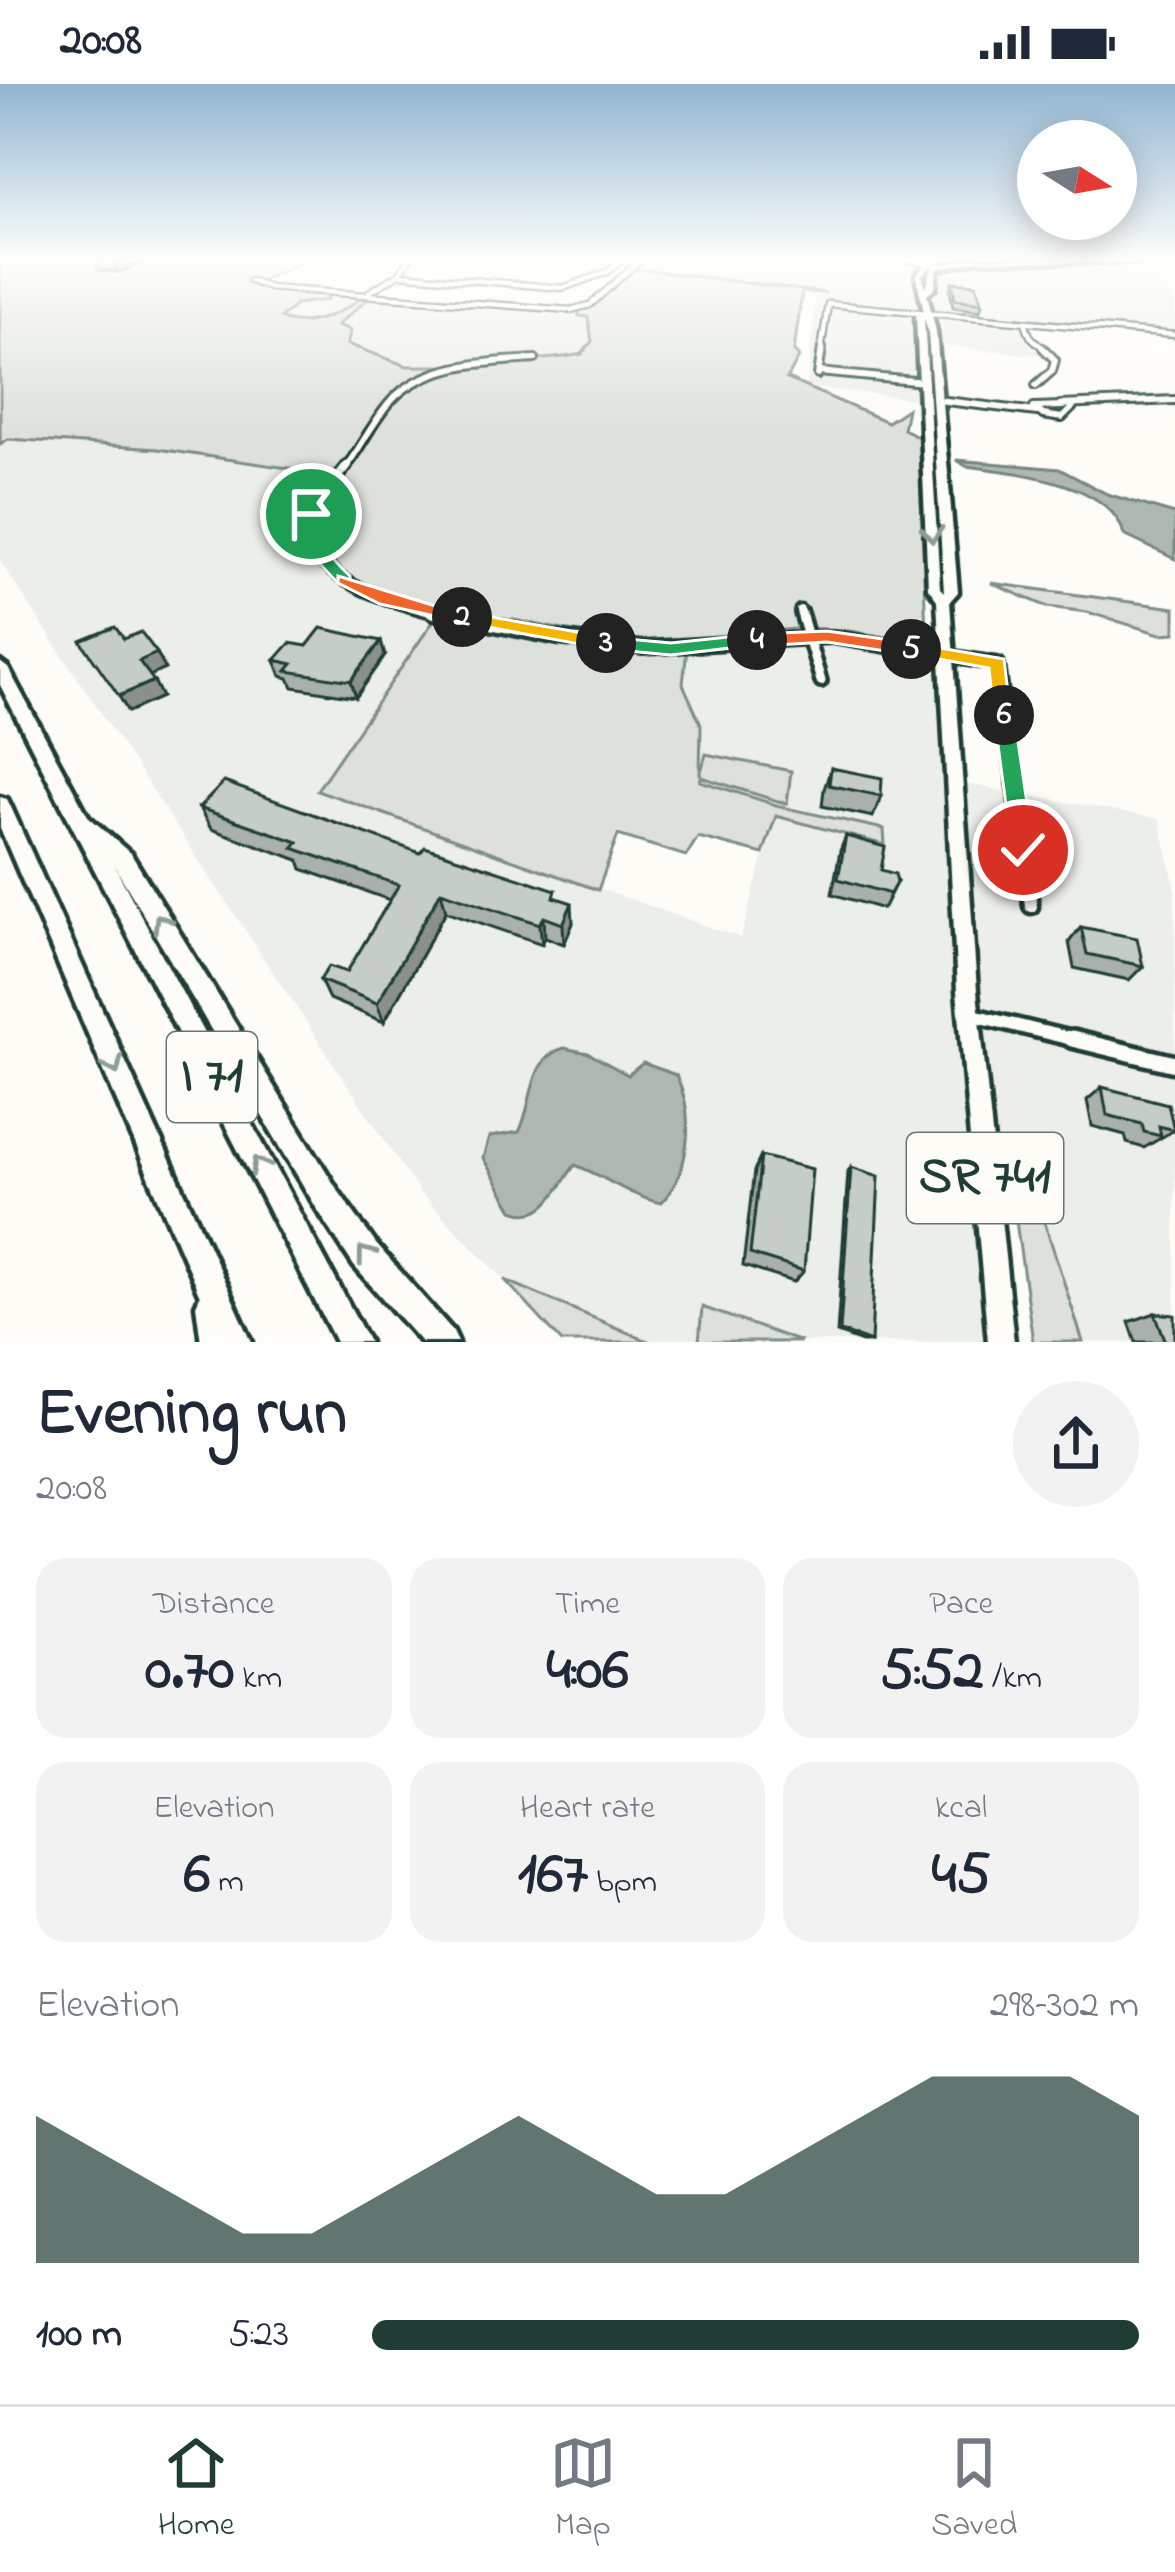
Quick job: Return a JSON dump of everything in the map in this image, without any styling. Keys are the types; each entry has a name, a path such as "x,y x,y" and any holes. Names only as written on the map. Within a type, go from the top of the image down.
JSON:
{"highway":[{"name":"I 71","path":"0,668 353,1342"},
{"name":"I 71","path":"0,805 236,1342"},
{"path":"73,812 124,860 327,1198 365,1255 442,1342"},
{"path":"209,1282 217,1342"}],"main road":[{"name":"SR 741","path":"920,317 934,589 943,600 969,1014 1000,1342"},
{"name":"SR 741","path":"927,317 952,592 943,600"}],"street":[{"path":"826,317 819,374 925,382"},
{"path":"967,317 1175,335"},
{"path":"1025,322 1030,336 1055,360 1043,401"},
{"path":"535,359 442,372 408,386 388,403 366,441 321,491 311,514 314,545 337,574 368,593 410,607 617,645 687,649 808,636 998,664 1030,906"},
{"path":"938,397 1083,404 1175,400"},
{"path":"800,610 821,681"},
{"path":"969,1014 1175,1064"}],"shaded area":[{"path":"0,317 282,317 302,322 347,317 337,325 351,330 347,344 407,366 440,366 399,387 402,390 336,475 157,449 8,439 0,444"},
{"path":"588,317 799,317 794,351 799,357 787,379 887,422 907,409 903,429 919,437 926,633 909,641 807,628 685,643 646,642 432,607 369,588 344,572 327,552 319,527 320,511 334,484 354,464 398,398 416,384 461,368 582,354 592,341"},
{"path":"590,317 597,356 499,360 427,374 398,388 265,318"},
{"path":"814,317 920,317 926,400 807,387"},
{"path":"927,317 1175,317 1175,335 1026,324 1047,356 933,345"},
{"path":"8,439 157,449 336,475 314,504 310,531 319,555 353,586 439,613 317,790 741,938 775,815 884,845 884,830 699,782 701,724 683,684 687,649 808,636 946,655 955,782 1159,819 1175,886 1175,1342 1083,1342 1028,1170 984,1157 1001,1342 801,1342 703,1308 699,1342 650,1342 505,1280 419,1192 0,561 0,444"},
{"path":"956,460 1059,469 1107,494 1175,514 1175,559 1124,535 1116,517 1081,491"},
{"path":"991,583 1175,608 1175,633 1160,634 1087,612 1048,607"},
{"path":"439,613 617,645 687,649 683,684 701,724 700,775 706,754 791,771 787,804 701,777 700,781 786,808 884,829 885,845 776,816 763,854 698,837 686,856 618,835 598,890 317,790"},
{"path":"564,1048 588,1053 628,1075 643,1063 676,1075 686,1107 687,1142 679,1175 661,1203 575,1165 542,1208 524,1213 513,1210 483,1158 489,1137 519,1132 538,1071 552,1053"},
{"path":"1008,1164 1028,1170 1083,1342 1033,1342"},
{"path":"505,1280 650,1342 562,1342"},
{"path":"702,1307 801,1342 699,1342"}],"building":[{"path":"115,627 124,639 141,632 157,653 139,661 154,681 119,696 81,641"},
{"path":"321,628 381,641 351,681 287,671 293,664 275,660 290,643 307,646"},
{"path":"831,768 882,778 881,796 829,785"},
{"path":"224,782 420,853 425,847 556,890 554,897 572,903 563,924 544,917 540,924 441,891 377,1003 320,980 329,966 347,972 399,885 293,848 298,842 199,808"},
{"path":"846,836 885,847 881,870 895,874 897,881 890,894 838,879"},
{"path":"1081,927 1137,938 1143,966 1087,954"},
{"path":"1102,1087 1168,1104 1174,1130 1159,1126 1161,1136 1144,1132 1142,1124 1107,1115"},
{"path":"761,1156 812,1169 804,1271 750,1254"},
{"path":"851,1167 879,1176 871,1342 840,1331"},
{"path":"1155,1313 1175,1315 1175,1342 1166,1342"}],"route":[{"path":"311,514 314,545 337,574 368,593 424,610 648,648 687,649 827,636 998,664 1023,850"}]}
